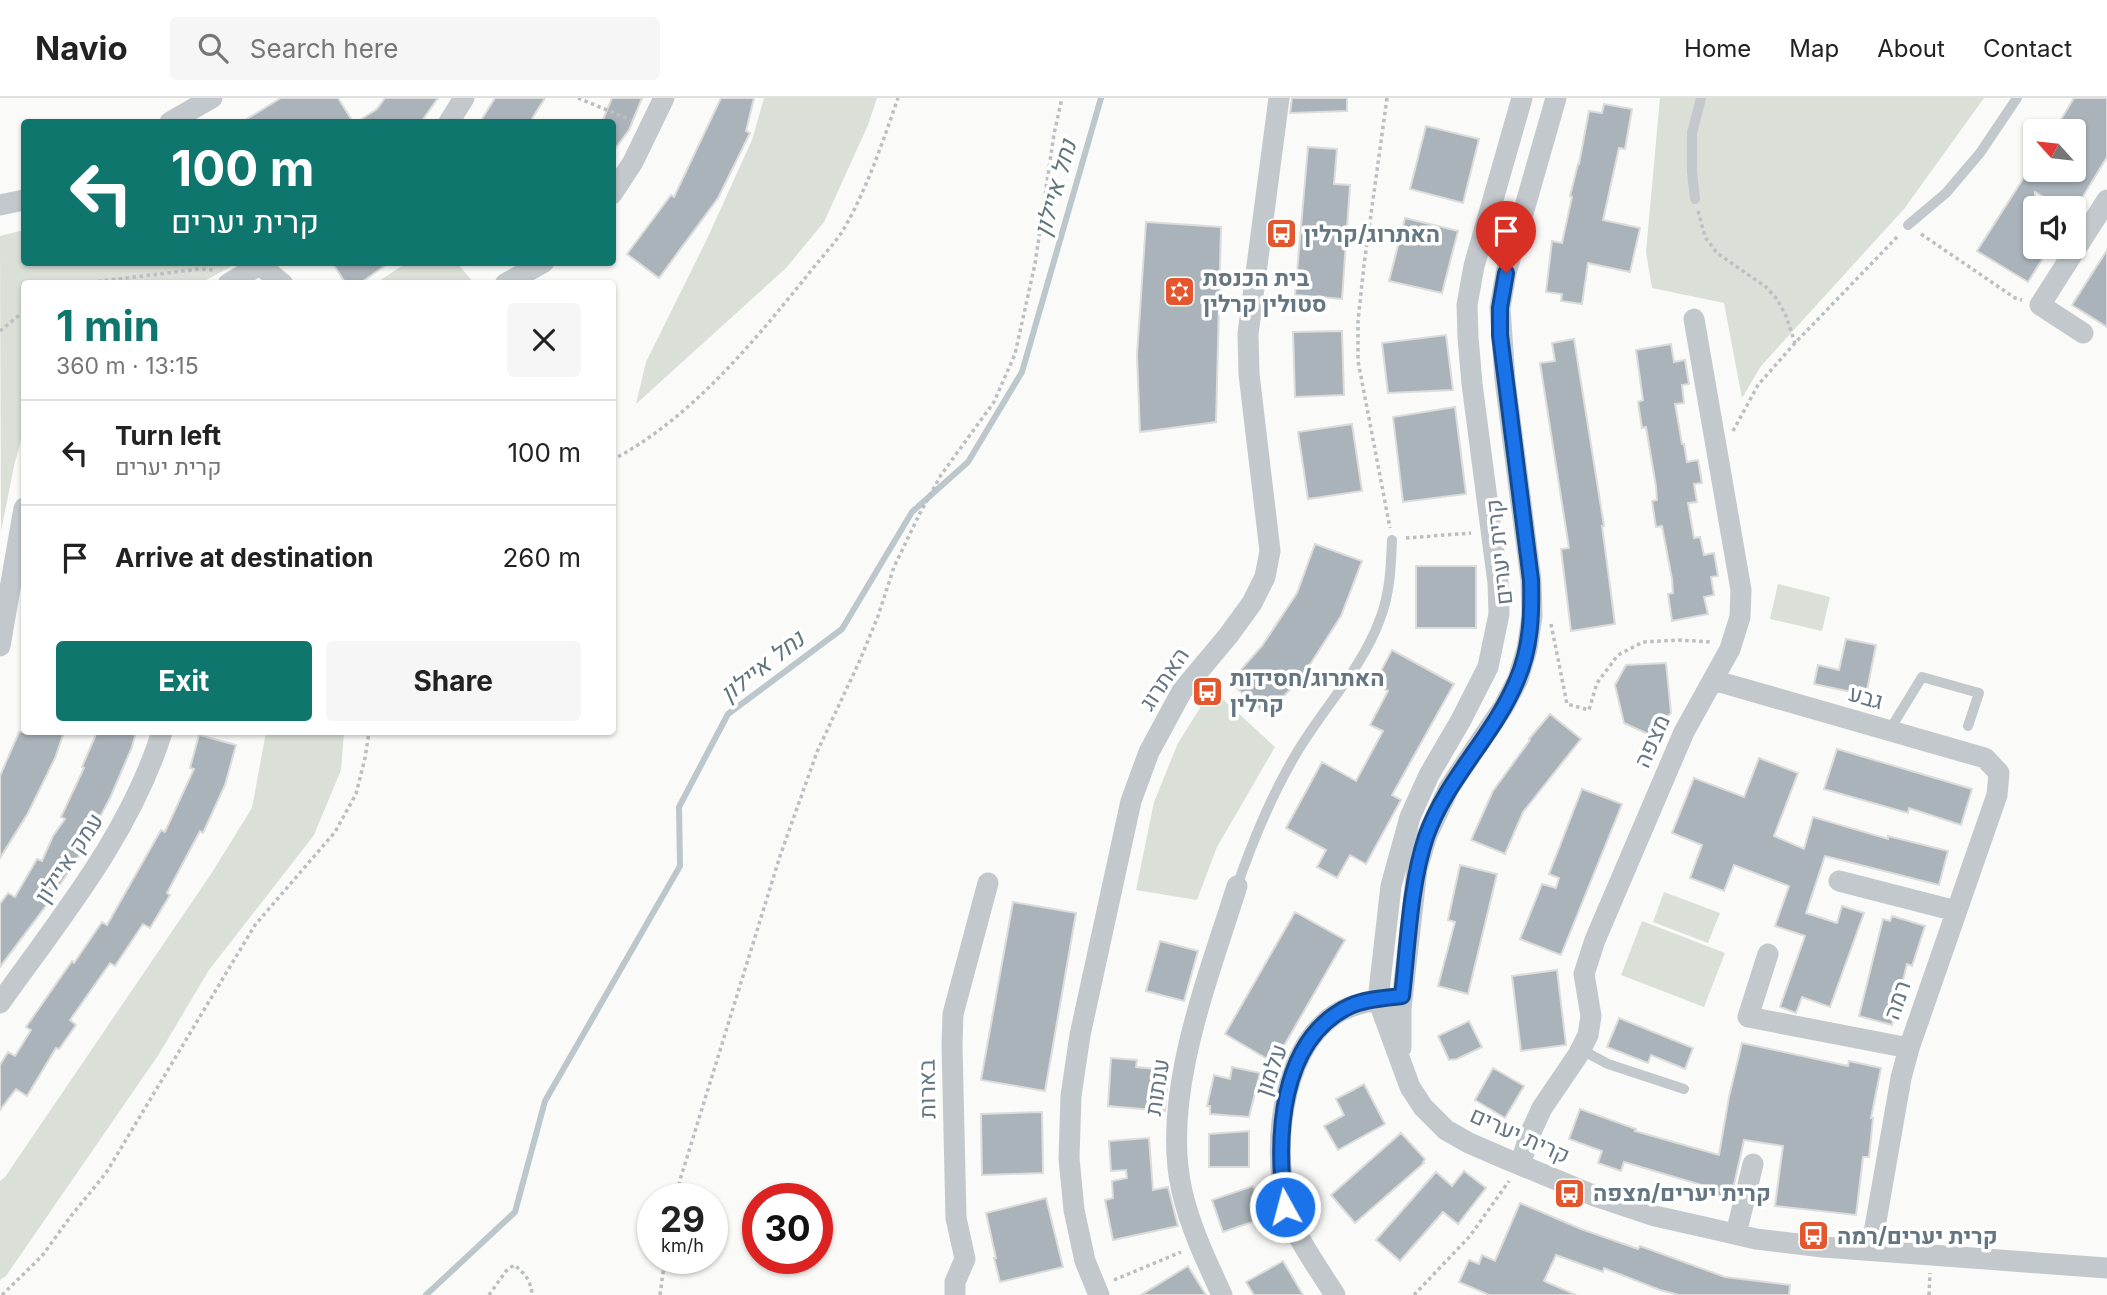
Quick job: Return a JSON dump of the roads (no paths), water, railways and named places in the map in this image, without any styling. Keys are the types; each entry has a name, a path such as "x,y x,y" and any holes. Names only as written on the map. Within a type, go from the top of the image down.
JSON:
{"street":[{"path":"175,119 212,98"},
{"path":"451,119 464,98"},
{"path":"616,187 650,129 664,98"},
{"name":"האתרוג","path":"1098,1292 1085,1261 1074,1210 1069,1158 1071,1096 1080,1035 1130,802 1149,752 1182,691 1252,603 1265,577 1270,551 1249,374 1248,334 1279,98"},
{"name":"קרית יערים","path":"1522,98 1474,266 1467,305 1472,384 1499,583 1499,614 1488,667 1429,775 1410,817 1391,886 1378,1000 1410,1087 1423,1107 1446,1130 1469,1143 1595,1196 1655,1216 1736,1234 1810,1245 2107,1268"},
{"name":"קרית יערים","path":"1402,1064 1402,996 1417,869 1427,835 1449,788 1504,706 1518,679 1527,649 1532,616 1531,580 1505,380 1500,308 1506,273 1556,98"},
{"path":"2083,333 2040,304 2107,200"},
{"path":"0,205 21,202"},
{"path":"512,280 537,266"},
{"path":"250,271 273,280"},
{"name":"מצפה","path":"1520,1165 1542,1108 1588,1035 1591,1016 1584,974 1595,940 1684,732 1730,649 1740,617 1741,590 1694,319"},
{"path":"0,646 21,525"},
{"name":"גבע","path":"1713,680 1985,758 1999,773"},
{"name":"עמק איילון","path":"0,1003 104,857 141,789 161,735"},
{"name":"רמה","path":"1871,1250 1901,1078 1909,1048 1997,795 1999,773"},
{"path":"1839,881 1956,911"},
{"name":"בארות","path":"955,1295 956,1282 965,1259 956,1217 953,1014 988,883"},
{"name":"ענתות","path":"1222,1295 1199,1244 1182,1192 1176,1157 1177,1123 1183,1075 1197,1017 1237,886"},
{"path":"1768,954 1748,1017 1909,1048"},
{"name":"עלמון","path":"1335,1295 1285,1207 1280,1164 1283,1113 1301,1055 1314,1033 1352,1005 1402,996"},
{"path":"1736,1234 1753,1164"}],"lane":[{"path":"1695,199 1692,133 1702,98"},
{"path":"1908,225 1946,193 1980,153 2017,98"},
{"path":"1237,886 1254,836 1296,754 1361,657 1381,618 1390,574 1392,540"},
{"path":"1889,731 1922,677 1979,693 1968,726"},
{"path":"1580,1049 1608,1064 1685,1089"}],"waterway":[{"name":"נחל איילון","path":"426,1295 515,1212 545,1101 680,866 679,807 728,714 842,629 912,512 968,462 1022,372 1101,98"}],"place":[{"name":"האתרוג/קרלין","path":"1281,234"},
{"name":"בית הכנסת סטולין קרלין","path":"1180,291"},
{"name":"האתרוג/חסידות קרלין","path":"1207,691"},
{"name":"קרית יערים/מצפה","path":"1570,1193"},
{"name":"קרית יערים/רמה","path":"1814,1236"}]}
